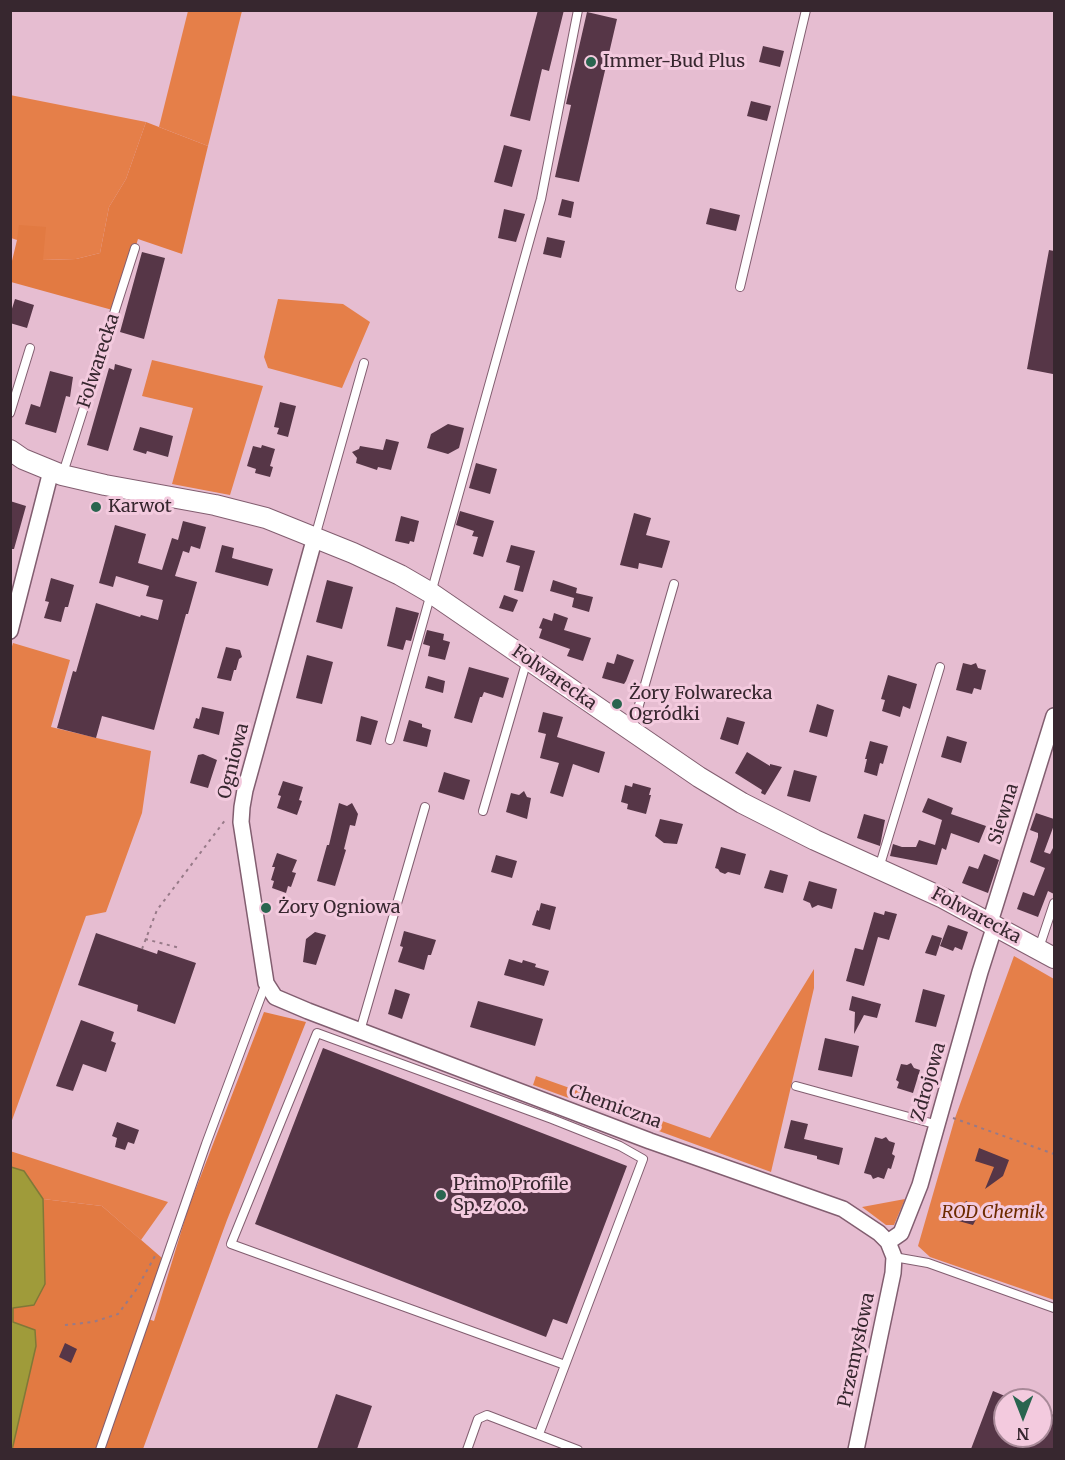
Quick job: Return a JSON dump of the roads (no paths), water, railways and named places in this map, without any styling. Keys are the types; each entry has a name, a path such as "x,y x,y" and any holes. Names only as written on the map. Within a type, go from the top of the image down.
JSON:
{"street":[{"name":"Folwarecka","path":"10,450 23,459 57,473 266,518 400,575 430,593 629,730 742,803 815,840 943,898 1047,954"},
{"path":"10,631 57,473"},
{"name":"Ogniowa","path":"266,983 241,822 242,807 315,537"},
{"name":"Siewna","path":"993,923 1054,716"},
{"name":"Zdrojowa","path":"888,1242 901,1233 920,1185 993,923"},
{"name":"Chemiczna","path":"266,983 275,997 323,1017 650,1141 843,1209 879,1233 888,1242 894,1257"},
{"name":"Przemysłowa","path":"856,1449 893,1274 894,1257"}],"lane":[{"path":"390,740 541,199 578,10"},
{"path":"740,287 806,10"},
{"name":"Folwarecka","path":"57,473 135,248"},
{"path":"10,413 30,348"},
{"path":"315,537 364,363"},
{"path":"629,730 635,719 674,584"},
{"path":"483,811 527,660"},
{"path":"879,869 940,667"},
{"path":"360,1031 425,807"},
{"path":"1047,954 1054,903"},
{"path":"100,1449 206,1144 266,983"},
{"path":"323,1017 231,1244 565,1365"},
{"path":"317,1033 562,1123 620,1146 643,1159"},
{"path":"796,1086 939,1120"},
{"path":"539,1434 650,1141"},
{"path":"894,1257 928,1263 1054,1308"},
{"path":"467,1449 478,1419 486,1415 578,1449"}],"place":[{"name":"Immer-Bud Plus","path":"591,62"},
{"name":"Karwot","path":"96,507"},
{"name":"Żory Folwarecka Ogródki","path":"617,704"},
{"name":"Żory Ogniowa","path":"266,908"},
{"name":"Primo Profile Sp. z o.o.","path":"441,1195"}],"park label":[{"name":"ROD Chemik","path":"993,1213"}]}
